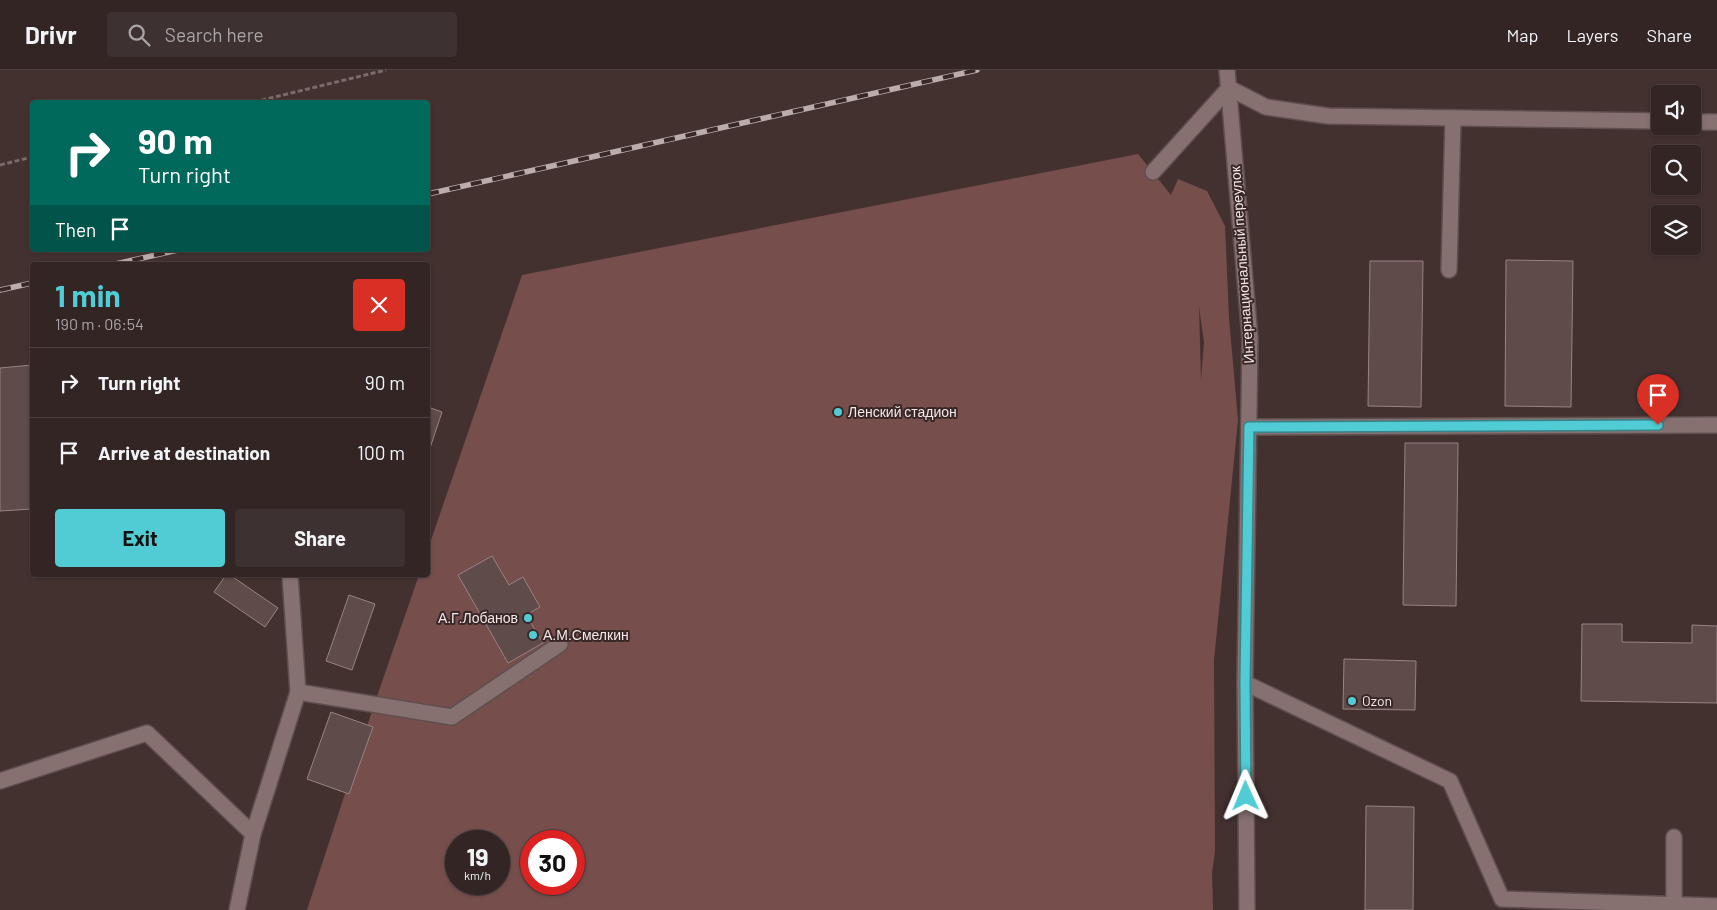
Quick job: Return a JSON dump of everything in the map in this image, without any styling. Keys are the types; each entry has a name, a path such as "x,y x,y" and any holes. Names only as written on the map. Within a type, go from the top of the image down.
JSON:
{"street":[{"name":"Интернациональный переулок","path":"1227,70 1250,338 1245,683 1246,910"},
{"path":"1153,172 1229,88 1266,107 1328,116 1651,121"},
{"path":"1449,270 1453,118"},
{"path":"1701,122 1717,122"},
{"path":"1249,427 1717,425"},
{"path":"237,910 253,834 298,692 290,577"},
{"path":"298,692 452,717 560,644"},
{"path":"1245,683 1450,781 1502,899 1717,906"},
{"path":"0,781 147,733 253,834"},
{"path":"1674,837 1674,905"}],"path":[{"path":"262,100 386,70"},
{"path":"0,165 30,158"}],"shaded area":[{"name":"Ленский стадион","path":"1138,154 1171,195 1178,179 1207,191 1225,226 1229,318 1238,420 1214,660 1215,851 1212,873 1213,910 307,910 418,577 430,577 430,543 522,275","holes":["1199,307 1204,342 1201,381"]}],"building":[{"path":"1506,260 1573,261 1571,407 1505,406"},
{"path":"1370,261 1423,261 1421,407 1368,406"},
{"path":"30,365 30,509 0,511 0,368"},
{"path":"430,408 442,412 430,448"},
{"path":"1405,443 1458,443 1456,606 1403,605"},
{"path":"492,556 509,585 523,577 540,607 526,615 543,643 508,663 458,575"},
{"path":"225,577 233,577 278,608 265,627 214,592"},
{"path":"349,595 375,604 352,670 326,661"},
{"path":"1582,624 1622,624 1622,642 1692,643 1692,625 1717,626 1717,703 1581,701"},
{"path":"1344,659 1416,661 1415,710 1343,709"},
{"path":"331,712 373,727 349,794 307,779"},
{"path":"1366,806 1414,807 1413,910 1365,910"}],"railway":[{"path":"430,194 977,70"},
{"path":"124,262 169,252"},
{"path":"0,290 30,283"}],"place":[{"name":"Ленский стадион","path":"838,412"},
{"name":"А.Г.Лобанов","path":"528,618"},
{"name":"А.М.Смелкин","path":"533,635"},
{"name":"Ozon","path":"1352,701"}],"route":[{"path":"1246,796 1245,683 1249,427 1658,425"}]}
